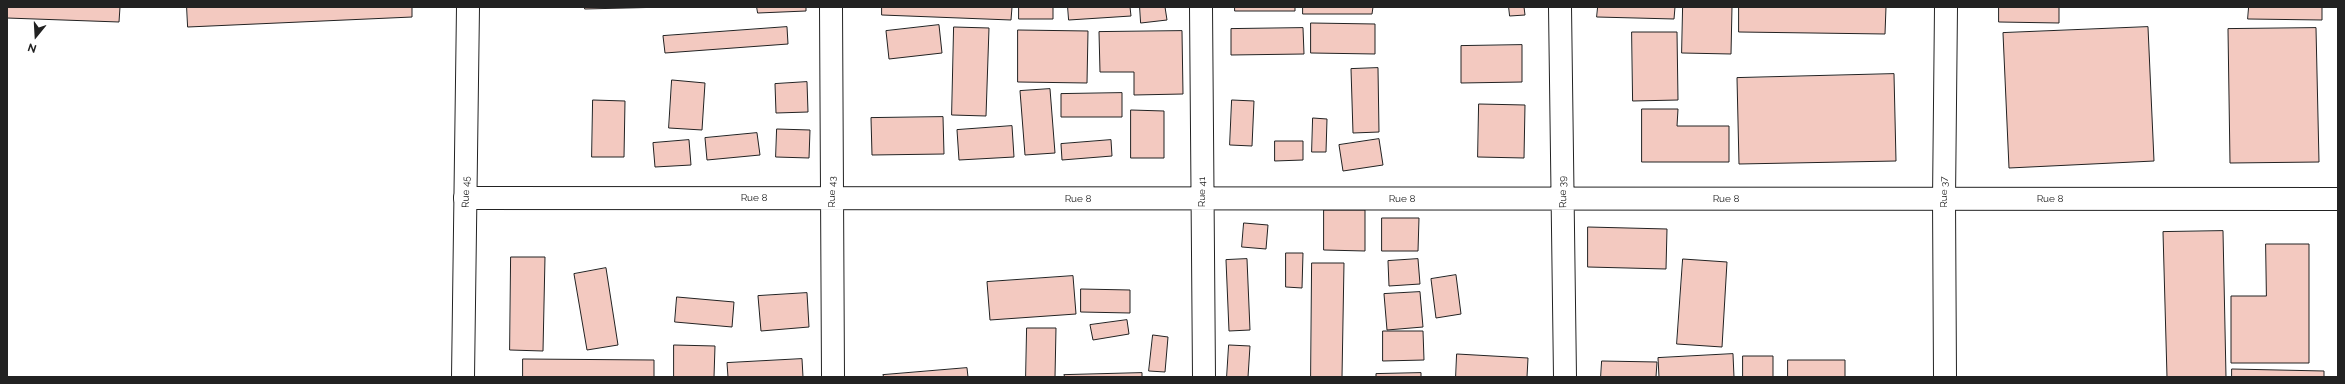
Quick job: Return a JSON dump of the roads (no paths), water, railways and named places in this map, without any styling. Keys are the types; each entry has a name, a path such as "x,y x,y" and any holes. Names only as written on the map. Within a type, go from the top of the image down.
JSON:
{"street":[{"name":"Rue 45","path":"463,377 468,7"},
{"name":"Rue 43","path":"832,7 833,377"},
{"name":"Rue 41","path":"1201,7 1204,377"},
{"name":"Rue 39","path":"1560,7 1565,377"},
{"name":"Rue 37","path":"1945,377 1944,199 1946,7"},
{"name":"Rue 8","path":"466,198 2338,199"}]}
